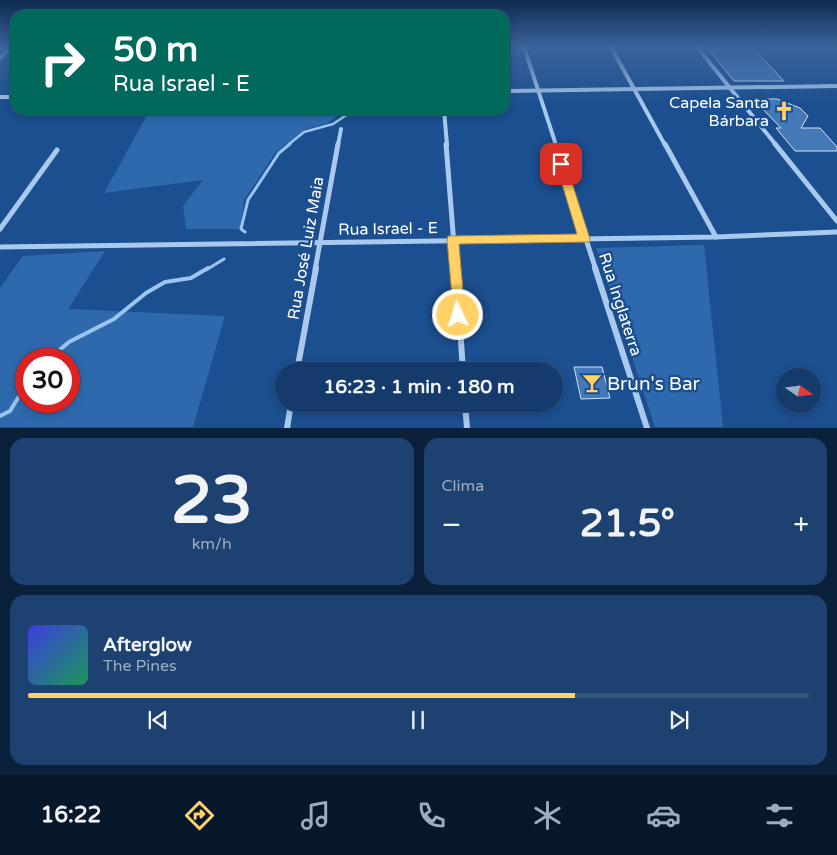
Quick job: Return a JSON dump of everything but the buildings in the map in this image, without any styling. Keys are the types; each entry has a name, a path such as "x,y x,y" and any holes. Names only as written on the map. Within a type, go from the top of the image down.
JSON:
{"street":[{"name":"Rua Inglaterra","path":"531,67 646,428"},
{"path":"623,67 716,237"},
{"path":"713,67 837,221"},
{"path":"510,91 837,86"},
{"path":"444,115 462,362"},
{"name":"Rua José Luiz Maia","path":"299,362 340,130"},
{"path":"0,228 57,150"},
{"name":"Rua Israel - E","path":"0,247 716,237 837,232"},
{"path":"287,428 290,412"},
{"path":"466,412 467,428"}],"shaded area":[{"path":"147,115 339,115 326,124 306,129 276,152 244,200 241,229 186,229 183,206 203,180 104,193"},
{"path":"704,245 723,427 655,427 596,248"},
{"path":"105,251 68,309 225,316 193,427 0,427 0,288 23,256"}],"waterway":[{"path":"288,145 304,132 333,124 346,115"},
{"path":"245,232 241,229 248,200 279,153 290,144"},
{"path":"206,270 224,259"},
{"path":"62,348 69,342 114,319 146,293 165,282 191,278 208,268"},
{"path":"0,416 10,411 15,403"}],"place":[{"name":"Capela Santa Bárbara","path":"784,111"},
{"name":"Brun's Bar","path":"592,383"}],"route":[{"path":"458,315 453,240 584,239 561,164"}]}
